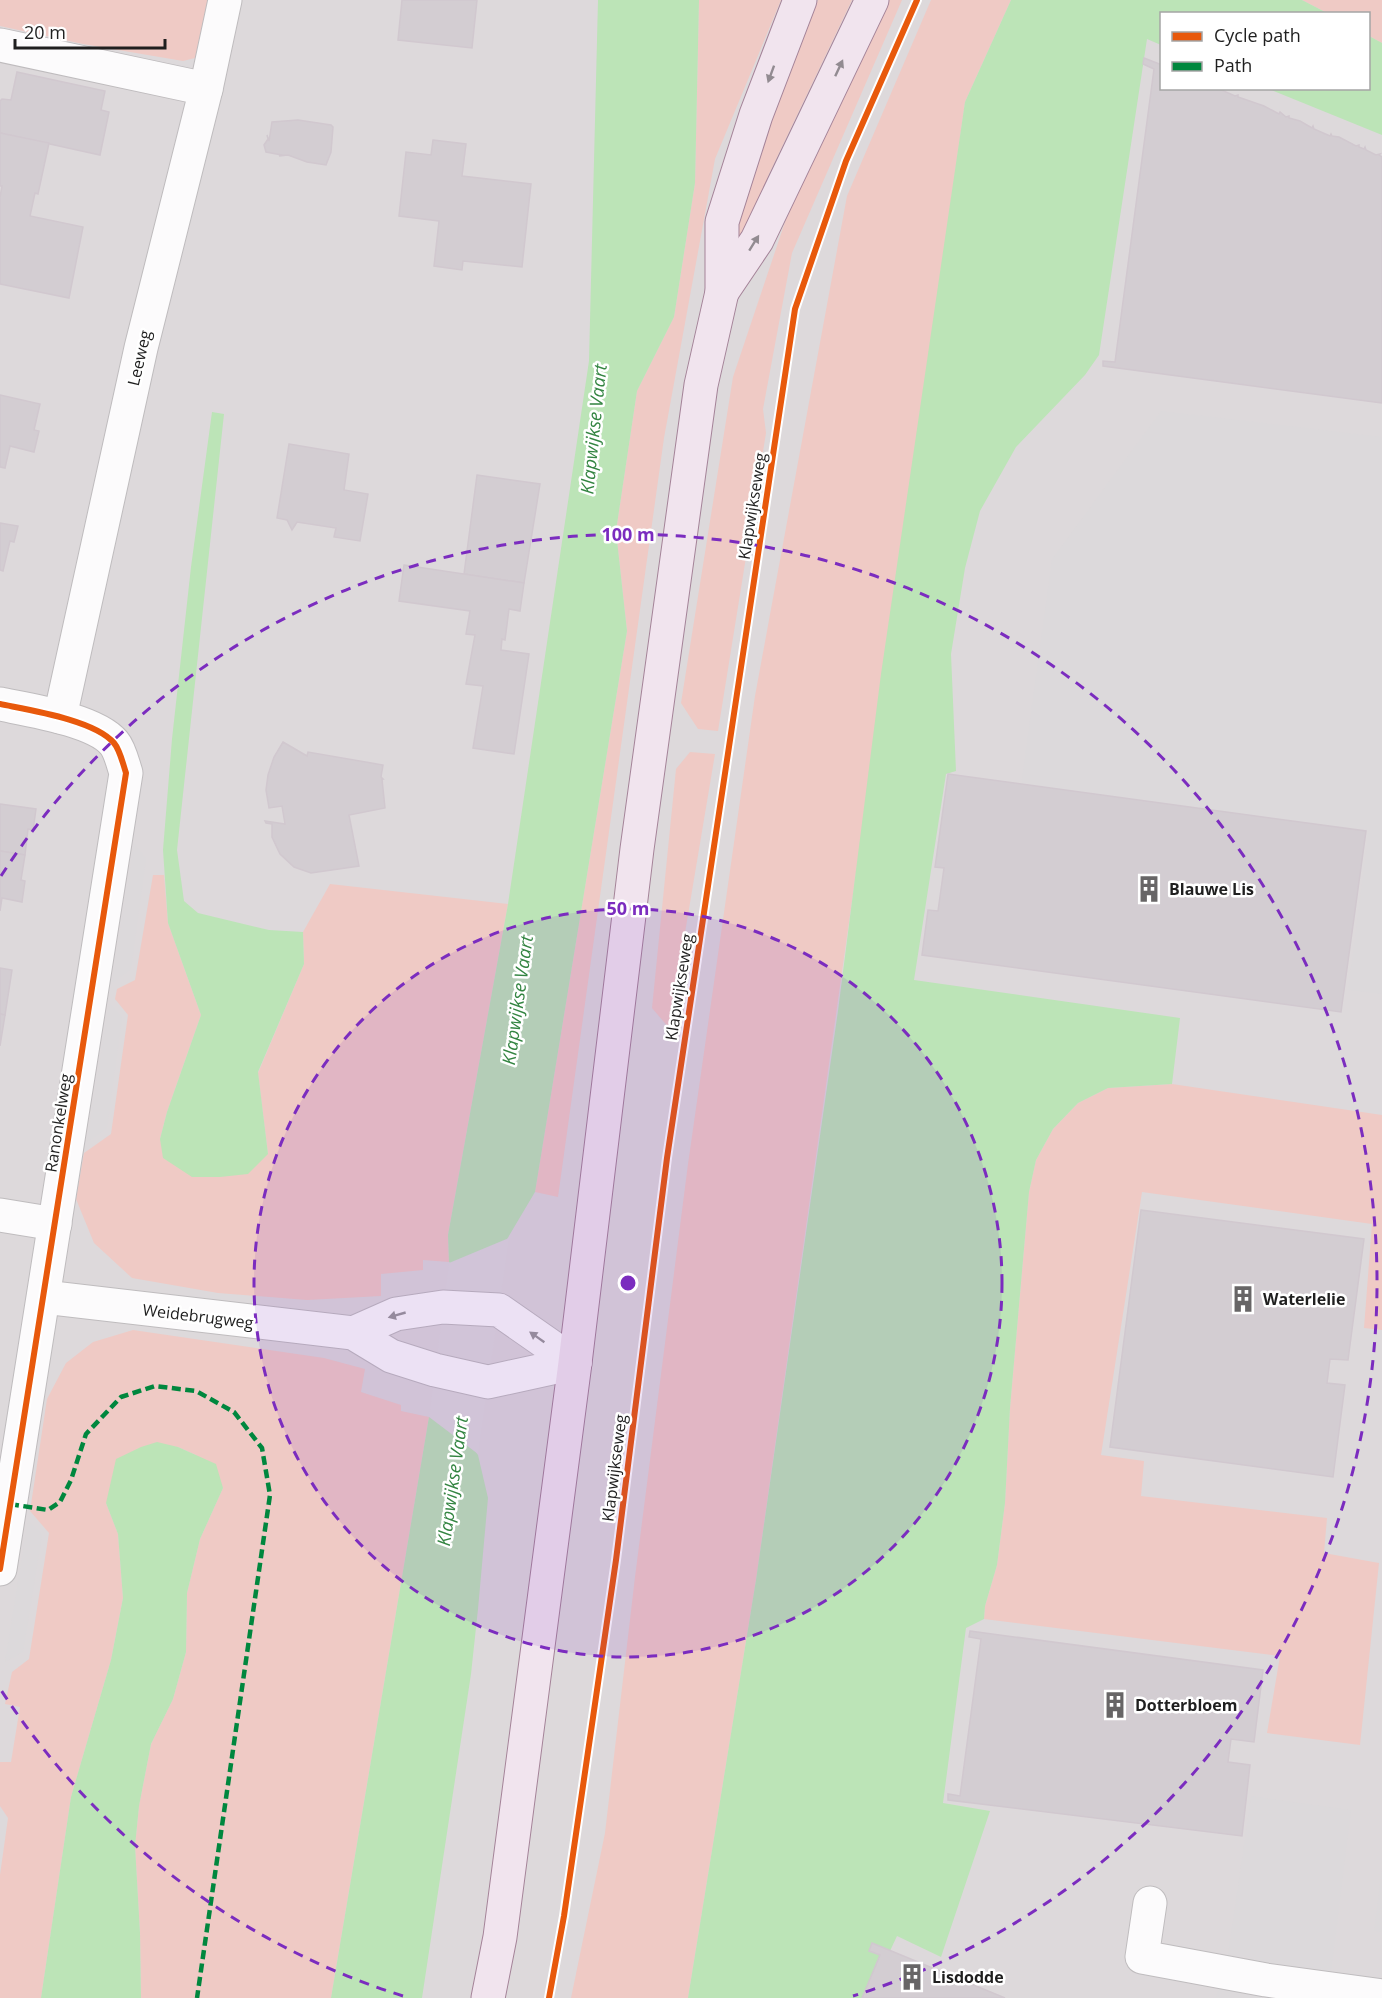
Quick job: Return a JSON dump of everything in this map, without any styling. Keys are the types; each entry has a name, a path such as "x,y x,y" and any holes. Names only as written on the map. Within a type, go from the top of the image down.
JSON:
{"main road":[{"path":"488,1998 500,1937 575,1363 638,837 701,385 722,292 722,222 756,116 800,0"},
{"path":"722,292 757,240 872,0"}],"street":[{"name":"Leeweg","path":"60,717 141,348 206,89 225,0"},
{"path":"0,45 206,89"},
{"name":"Ranonkelweg","path":"0,704 60,717 98,730 115,743 126,773 0,1569"},
{"path":"0,1215 55,1224"},
{"name":"Weidebrugweg","path":"44,1297 353,1333 391,1356 435,1370 488,1382 575,1363"},
{"path":"353,1333 396,1314 443,1307 499,1310 575,1363"},
{"path":"1150,1903 1142,1957 1266,1980 1382,1996"}],"shaded area":[{"path":"0,0 1382,0 1382,1998 0,1998"},
{"path":"0,0 214,0 199,57 183,61 83,44 0,26"},
{"path":"699,0 781,0 715,159 664,438 558,1197 535,1192 627,631 616,531 637,391 674,317 695,183"},
{"path":"818,0 852,0 769,174 747,233 742,239 735,232 768,118"},
{"path":"888,0 902,0 792,253 763,409 766,433 718,731 698,729 681,703 733,377 786,219"},
{"path":"931,0 1011,0 965,102 756,1580 688,1998 571,1998 605,1833 688,1164 755,696 847,196"},
{"path":"1302,0 1382,0 1382,43 1370,37 1370,12 1325,12"},
{"path":"1161,411 1382,437 1382,994 1348,990 1369,830 1354,828 1351,842 1019,800 1052,559"},
{"path":"690,752 715,754 669,1028 652,1008 676,769"},
{"path":"134,843 146,859 131,969 112,983"},
{"path":"153,875 164,875 168,923 201,1015 167,1112 160,1139 268,1154 258,1073 304,964 303,932 330,884 508,904 448,1235 449,1262 423,1260 423,1270 381,1274 381,1296 307,1300 218,1293 132,1278 94,1243 76,1199 84,1153 111,1134 128,1015 115,999 117,989 135,980"},
{"path":"109,1003 122,1018 107,1128 87,1142"},
{"path":"1172,1084 1382,1115 1382,1330 1364,1328 1372,1224 1142,1192 1101,1455 1144,1461 1141,1496 1327,1518 1324,1553 1379,1563 1360,1745 1267,1733 1280,1656 984,1619 985,1606 997,1565 1005,1503 1010,1408 1029,1192 1036,1160 1053,1129 1078,1103 1108,1088"},
{"path":"133,1330 324,1358 365,1369 361,1392 401,1405 401,1411 429,1417 331,1998 141,1998 135,1846 139,1806 151,1744 173,1699 186,1652 187,1593 200,1539 223,1488 196,1455 178,1447 106,1503 118,1534 123,1598 111,1660 71,1797 41,1998 0,1998 0,1875 8,1818 0,1806 0,1762 11,1762 20,1707 5,1704 12,1672 29,1659 49,1533 30,1511 47,1399 66,1363 93,1342"},
{"path":"28,1520 42,1535 23,1652 5,1662"},
{"path":"1251,1796 1351,1810 1328,1998 1215,1998 1219,1986 1247,1990 1252,1957 1228,1955"},
{"path":"1382,1867 1382,1932 1374,1931"}],"water":[{"name":"Klapwijkse Vaart","path":"598,0 699,0 695,183 674,317 637,391 616,531 627,631 535,1192 506,1241 475,1451 478,1455 488,1498 471,1674 422,1998 331,1998 429,1417 432,1415 453,1265 449,1262 448,1235 508,904 589,361"},
{"path":"1011,0 1302,0 1325,12 1160,12 1160,45 1147,39 1099,355 1085,375 1016,447 980,511 965,568 951,654 956,771 946,774 914,980 1180,1018 1172,1084 1108,1088 1078,1103 1053,1129 1036,1160 1029,1192 1010,1408 1005,1503 997,1565 985,1606 984,1619 966,1628 943,1803 990,1811 941,1957 897,1936 868,1998 688,1998 756,1580 838,1011 881,674 965,102"},
{"path":"1370,37 1382,43 1382,135 1271,90 1370,90"},
{"path":"212,412 224,414 177,850 184,901 198,913 269,930 303,932 304,964 258,1072 268,1154 248,1174 192,1177 163,1158 160,1139 167,1112 201,1015 168,923 163,850 172,739 191,567"},
{"path":"157,1442 178,1447 216,1464 223,1488 200,1539 187,1593 186,1652 173,1699 151,1744 139,1806 135,1846 141,1998 41,1998 71,1797 111,1660 123,1598 118,1534 106,1503 116,1459"}],"pier":[{"path":"509,1238 478,1454 429,1417 449,1263"}],"building":[{"path":"402,0 477,0 472,48 398,40"},
{"path":"1144,58 1160,64 1160,90 1222,90 1279,114 1280,112 1286,117 1289,116 1312,128 1313,126 1314,129 1330,136 1331,134 1339,137 1364,149 1365,147 1366,150 1376,155 1380,154 1382,157 1382,403 1103,366 1103,361 1115,362 1154,69 1143,64"},
{"path":"17,72 105,91 101,110 109,112 100,155 0,133 0,101 2,99 11,100"},
{"path":"298,120 333,127 331,152 326,165 266,152 264,145 268,139 267,135 269,141 272,122"},
{"path":"0,133 49,143 38,194 35,193 30,216 83,227 69,298 0,284 2,186 0,186"},
{"path":"433,140 466,144 462,176 531,184 522,267 463,261 462,270 434,266 439,221 399,216 406,152 431,155"},
{"path":"0,395 40,404 34,430 39,431 34,452 10,446 5,468 0,467"},
{"path":"289,444 349,454 344,490 368,494 360,541 334,537 336,528 297,522 292,530 287,520 277,518"},
{"path":"477,475 540,484 524,583 464,574"},
{"path":"0,523 18,526 14,542 10,541 3,571 0,570"},
{"path":"404,565 524,583 520,611 509,609 505,640 502,639 501,650 529,654 514,754 473,748 483,686 466,684 475,635 466,634 470,611 399,601"},
{"path":"283,742 307,756 308,752 383,765 381,777 385,808 349,815 359,866 311,873 294,867 280,854 272,837 272,824 265,821 285,824 282,806 269,808 266,790 274,757"},
{"name":"Blauwe Lis","path":"948,774 1366,831 1341,1012 922,955 928,910 938,911 944,868 935,867"},
{"path":"0,804 36,809 33,830 28,829 25,855 0,851"},
{"path":"0,851 25,855 21,880 25,881 22,902 2,898 0,911"},
{"path":"0,968 12,970 5,1015 0,1014"},
{"path":"0,1014 5,1015 0,1046"},
{"name":"Waterlelie","path":"1141,1210 1364,1239 1348,1360 1330,1359 1327,1383 1345,1385 1333,1477 1110,1447"},
{"name":"Dotterbloem","path":"970,1631 1263,1670 1254,1742 1231,1739 1228,1762 1250,1765 1242,1836 948,1800 948,1794 960,1796 981,1639 969,1637"},
{"name":"Lisdodde","path":"872,1943 1005,1998 862,1998 880,1955 869,1951"}],"marked path":[{"path":"10,1504 48,1510 60,1502 71,1480 86,1434 121,1397 155,1386 196,1391 234,1412 262,1448 270,1495 197,1998"}],"cycle path":[{"name":"Klapwijkseweg","path":"549,1998 564,1916 616,1560 667,1158 795,309 846,161 917,0"},
{"path":"0,704 61,717 105,735 120,753 126,773 0,1569"}],"place":[{"name":"Blauwe Lis","path":"1149,889"},
{"name":"Waterlelie","path":"1243,1299"},
{"name":"Dotterbloem","path":"1115,1705"},
{"name":"Lisdodde","path":"912,1977"}]}
